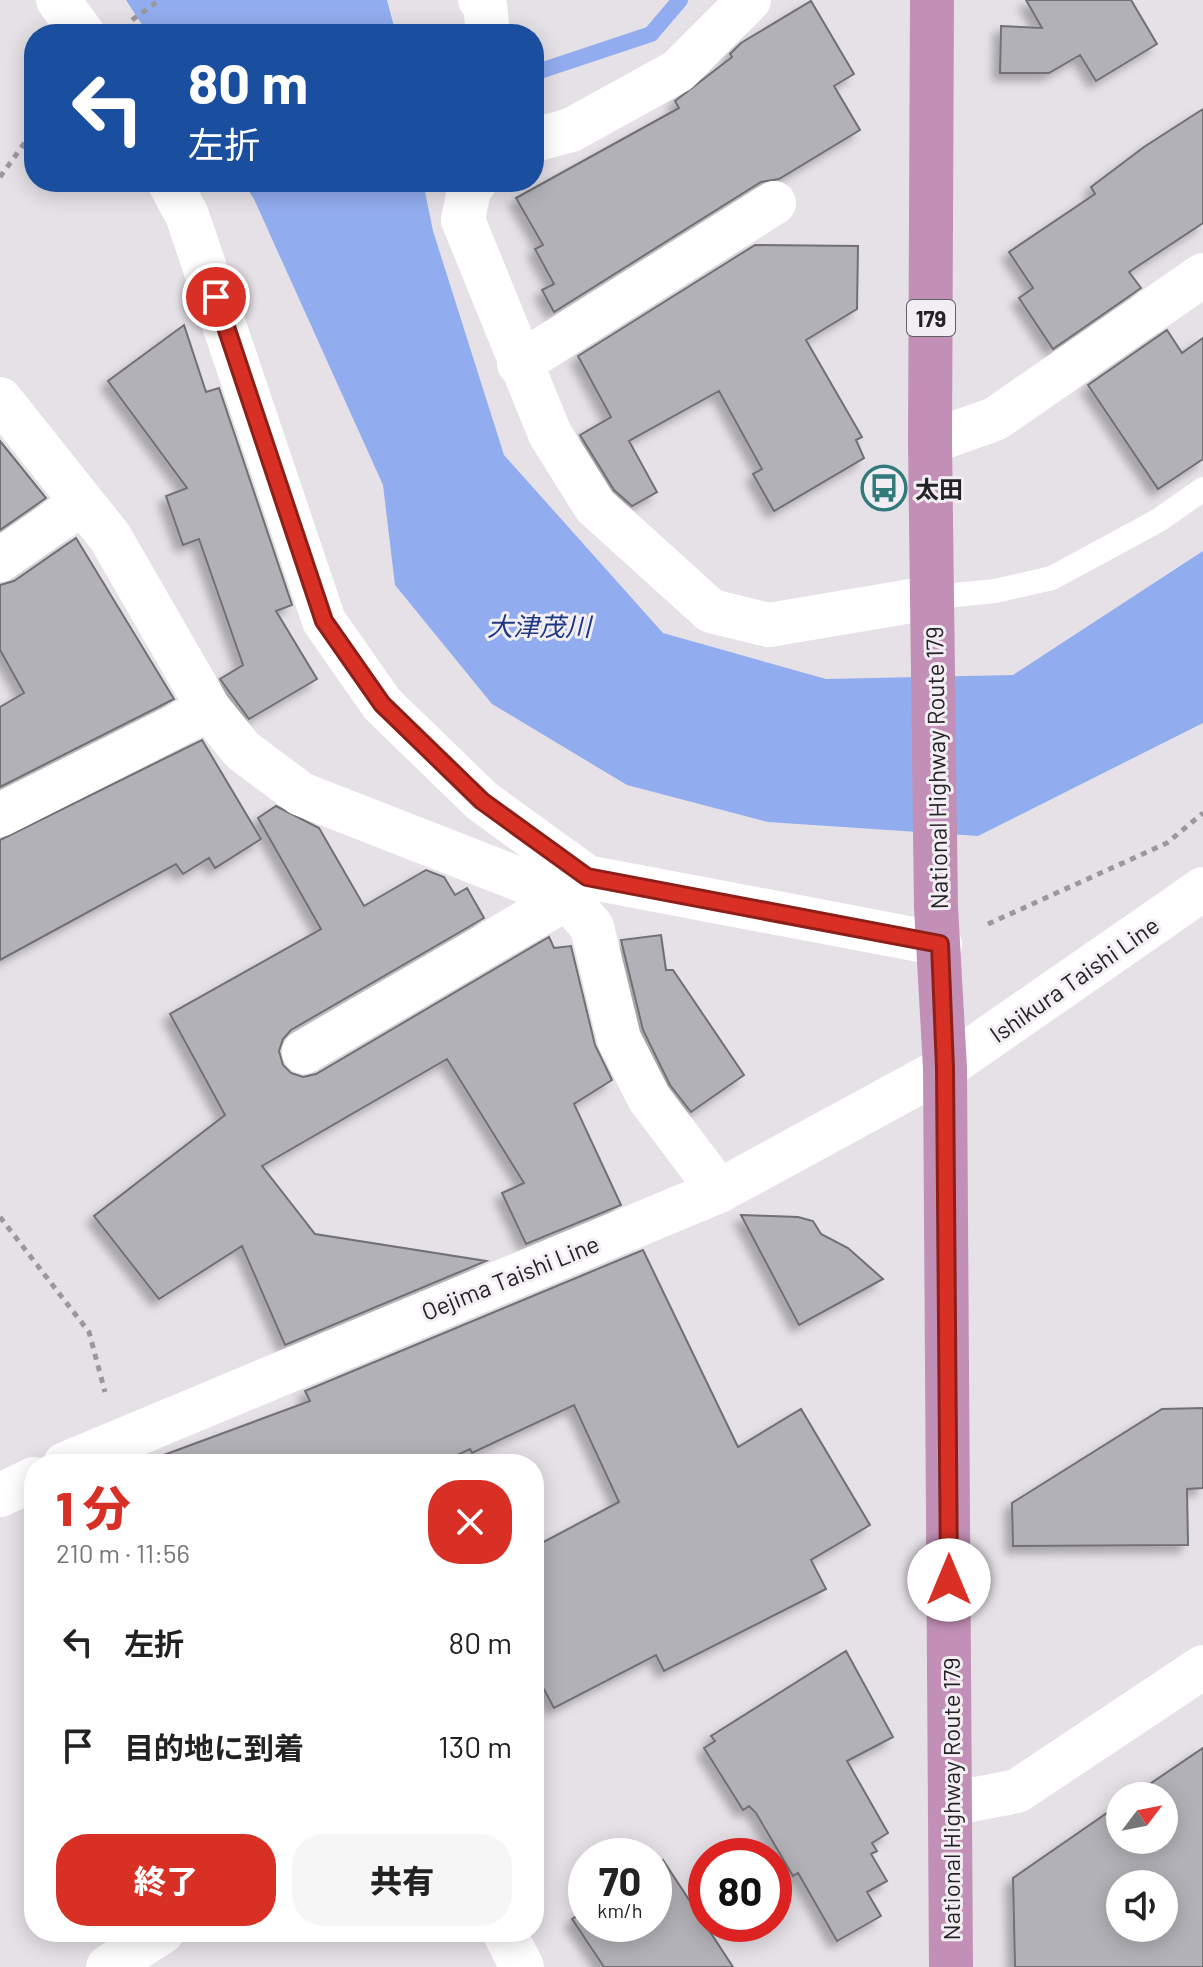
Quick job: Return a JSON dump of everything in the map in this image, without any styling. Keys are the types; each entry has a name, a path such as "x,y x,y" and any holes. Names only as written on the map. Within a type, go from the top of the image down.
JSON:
{"highway":[{"name":"National Highway Route 179","path":"932,0 930,442 938,926 945,1068 951,1967"}],"street":[{"path":"58,0 95,24"},
{"path":"544,137 571,130 678,71 749,0"},
{"path":"174,192 187,215 324,621 382,704 577,887 592,927 619,1039 649,1098 719,1191"},
{"path":"469,192 463,220 519,364 550,434 595,506 711,611 769,625 934,617"},
{"path":"519,364 774,203"},
{"path":"930,442 995,419 1203,275"},
{"path":"0,399 110,537 209,709 242,750 301,794 577,887 938,926"},
{"path":"0,560 82,503"},
{"path":"0,815 209,709"},
{"path":"304,1052 577,887"},
{"name":"Ishikura Taishi Line","path":"945,1068 1203,889"},
{"name":"Oejima Taishi Line","path":"126,1452 719,1191 945,1068"},
{"path":"0,1495 24,1484"},
{"path":"950,1804 1017,1791 1203,1667"},
{"path":"108,1967 147,1942"},
{"path":"509,1942 522,1967"}],"lane":[{"path":"934,617 995,591 1052,578 1159,520 1203,489"}],"path":[{"path":"115,24 160,0"},
{"path":"0,177 24,144"},
{"path":"938,926 1038,903 1167,843 1203,813"},
{"path":"0,1217 89,1332 126,1452"}],"water":[{"path":"126,0 387,0 393,24 142,24"},
{"name":"大津茂川","path":"249,192 425,192 433,231 504,455 663,633 826,679 1013,675 1203,551 1203,723 978,836 768,822 627,785 492,704 395,585 383,485"}],"building":[{"path":"1026,0 1131,0 1157,44 1096,81 1080,55 1049,73 1000,73 1001,26 1042,28"},
{"path":"811,1 854,74 834,86 860,130 779,179 761,182 554,312 542,290 554,284 535,249 543,245 516,198 527,192 544,192 544,183 679,108 675,101 732,57 730,54 741,43"},
{"path":"1203,109 1203,223 1129,272 1141,288 1053,349 1019,298 1033,288 1009,252 1095,194 1091,187 1144,147"},
{"path":"755,245 858,246 857,309 806,340 862,437 856,440 864,458 774,511 753,474 762,469 719,391 629,441 657,492 632,506 614,490 580,435 611,417 578,356"},
{"path":"184,325 206,392 219,388 292,605 276,611 317,679 249,719 220,679 243,665 199,539 183,545 166,496 187,488 108,381"},
{"path":"1167,330 1182,353 1203,338 1203,459 1158,489 1088,385"},
{"path":"0,441 46,498 0,530"},
{"path":"76,538 174,699 0,787 0,707 24,693 0,650 0,585 14,581"},
{"path":"202,740 261,839 215,868 209,858 183,874 176,864 0,960 0,840"},
{"path":"276,806 319,828 364,906 426,870 444,877 455,895 467,888 484,918 291,1030 283,1039 279,1051 283,1065 291,1073 303,1077 316,1074 549,937 554,948 571,946 595,1045 612,1080 574,1104 621,1205 526,1244 502,1193 524,1183 447,1059 262,1166 315,1234 486,1261 285,1345 242,1246 159,1299 94,1216 225,1115 170,1014 321,929 258,818"},
{"path":"661,935 666,970 673,970 744,1075 691,1112 670,1085 643,1030 621,940"},
{"path":"741,1215 798,1217 813,1221 821,1234 848,1248 883,1279 799,1325"},
{"path":"643,1250 738,1447 801,1409 870,1525 811,1560 826,1589 664,1671 656,1655 554,1708 544,1690 544,1542 619,1502 574,1405 472,1453 470,1449 459,1454 167,1454 310,1401 305,1391"},
{"path":"1203,1408 1203,1488 1187,1489 1188,1545 1013,1546 1012,1503 1162,1409"},
{"path":"846,1651 893,1737 847,1761 888,1833 872,1843 877,1851 871,1854 887,1881 867,1892 881,1916 837,1941 798,1873 792,1874 792,1838 771,1838 756,1813 749,1806 743,1810 704,1748 715,1741 711,1736"},
{"path":"1203,1748 1203,1967 1015,1967 1013,1878 1106,1814 1106,1854 1178,1854 1178,1782 1153,1782"},
{"path":"672,1874 688,1898 688,1942 717,1942 733,1967 604,1967 587,1942 672,1942"}],"waterway":[{"path":"544,70 651,34 680,0"}],"place":[{"name":"太田","path":"884,488"}],"route":[{"path":"216,297 324,621 382,704 482,801 587,877 940,944 945,1068 949,1580"}]}
